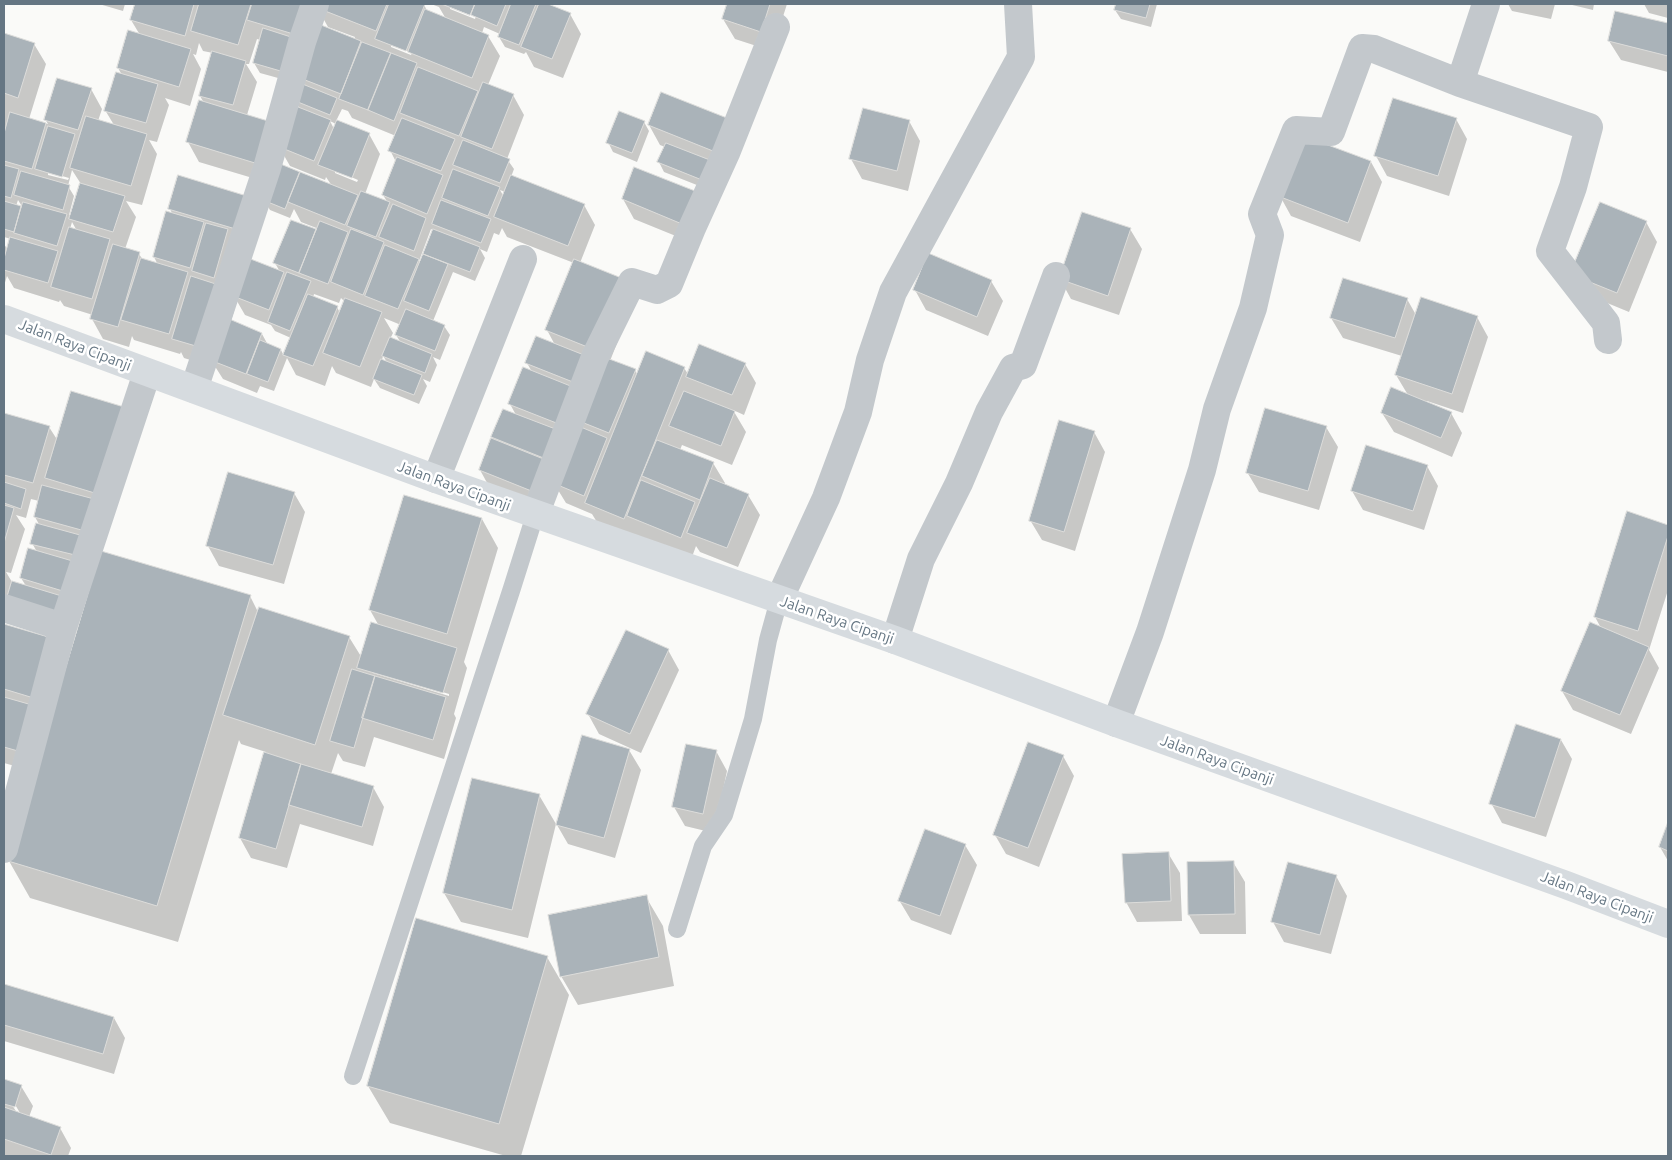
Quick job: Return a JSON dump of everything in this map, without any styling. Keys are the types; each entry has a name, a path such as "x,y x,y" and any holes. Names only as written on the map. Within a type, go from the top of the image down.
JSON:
{"main road":[{"name":"Jalan Raya Cipanji","path":"4,319 147,373 194,388 436,480 895,640 1116,723 1566,885 1668,924"}],"street":[{"path":"194,388 267,168 302,42 315,4"},
{"path":"780,600 826,498 858,412 870,360 893,292 1021,57 1018,4"},
{"path":"1460,83 1486,4"},
{"path":"534,515 595,357 632,282 656,290 669,284 726,153 776,27"},
{"path":"1116,723 1150,632 1202,470 1217,410 1254,308 1270,235 1262,214 1296,130 1331,132 1362,48 1374,49 1460,83 1589,127 1573,187 1550,251 1606,323 1608,340"},
{"path":"436,480 523,259"},
{"path":"895,640 921,560 989,412 1013,368 1023,365 1056,276"},
{"path":"4,849 63,627 147,373"},
{"path":"4,608 63,627"}],"lane":[{"path":"353,1076 509,598 534,515"},
{"path":"677,929 703,846 716,824 724,815 753,719 768,640 780,600"}],"building":[{"path":"135,4 194,4 185,36 130,20"},
{"path":"199,4 251,4 238,45 191,31"},
{"path":"252,4 302,4 300,36 247,20"},
{"path":"317,4 387,4 376,31 315,7"},
{"path":"389,4 425,4 406,51 375,39"},
{"path":"442,4 475,4 470,15"},
{"path":"475,4 506,4 497,26 471,15"},
{"path":"511,4 536,4 519,45 498,37"},
{"path":"539,4 548,4 571,13 552,59 521,47"},
{"path":"727,4 770,4 761,32 722,19"},
{"path":"1116,4 1150,4 1146,18 1114,10"},
{"path":"425,9 489,35 472,78 408,52"},
{"path":"1615,11 1668,23 1668,56 1608,41"},
{"path":"321,25 361,41 341,94 300,78"},
{"path":"263,28 294,38 284,72 253,63"},
{"path":"128,30 191,49 179,87 117,68"},
{"path":"4,33 35,43 18,98 4,93"},
{"path":"362,42 391,53 368,110 339,99"},
{"path":"212,51 246,61 233,105 199,96"},
{"path":"391,53 417,63 394,121 368,110"},
{"path":"418,67 478,91 459,136 400,113"},
{"path":"116,72 158,84 146,123 104,111"},
{"path":"57,78 92,88 78,130 44,120"},
{"path":"483,82 514,94 492,149 461,137"},
{"path":"300,83 337,98 330,115 293,100"},
{"path":"661,92 732,120 718,153 648,125"},
{"path":"1393,98 1457,118 1438,176 1374,156"},
{"path":"199,100 268,121 255,163 186,142"},
{"path":"293,105 331,120 314,161 277,146"},
{"path":"863,108 910,120 897,171 849,159"},
{"path":"619,111 645,121 632,153 606,143"},
{"path":"10,112 46,123 32,169 4,161 4,134"},
{"path":"86,116 147,134 131,186 70,168"},
{"path":"402,118 455,139 441,171 388,151"},
{"path":"337,120 370,133 352,178 318,165"},
{"path":"48,126 75,134 62,177 35,169"},
{"path":"1301,135 1371,161 1348,223 1278,196"},
{"path":"463,140 510,159 500,183 453,165"},
{"path":"666,143 715,162 707,182 657,162"},
{"path":"397,157 443,175 427,214 382,195"},
{"path":"278,163 300,172 285,209 263,200"},
{"path":"4,165 19,169 11,198 4,196"},
{"path":"634,167 695,191 682,224 622,199"},
{"path":"453,169 500,187 488,216 442,198"},
{"path":"21,171 70,185 63,210 14,195"},
{"path":"300,172 358,195 345,225 288,202"},
{"path":"178,175 250,197 239,230 168,209"},
{"path":"511,175 585,204 568,246 494,217"},
{"path":"80,183 125,196 113,232 69,219"},
{"path":"361,191 390,202 376,237 347,226"},
{"path":"441,200 491,219 481,243 432,224"},
{"path":"4,201 21,206 14,232 4,229"},
{"path":"23,202 67,214 57,246 14,233"},
{"path":"1600,202 1647,221 1617,293 1570,274"},
{"path":"393,204 426,218 414,251 379,237"},
{"path":"166,211 204,222 190,268 153,257"},
{"path":"1082,212 1131,228 1108,296 1059,279"},
{"path":"291,220 316,229 299,273 273,263"},
{"path":"320,221 348,232 328,284 299,273"},
{"path":"206,223 228,229 214,278 192,271"},
{"path":"69,227 110,239 92,299 51,287"},
{"path":"351,229 384,242 363,295 331,282"},
{"path":"433,229 480,247 470,272 423,254"},
{"path":"10,237 58,251 48,283 4,270 4,259"},
{"path":"113,244 140,252 118,327 90,319"},
{"path":"385,245 419,259 398,309 365,296"},
{"path":"928,253 992,280 977,317 913,290"},
{"path":"423,254 448,264 429,311 404,301"},
{"path":"141,258 188,272 169,334 121,320"},
{"path":"248,258 284,272 269,310 233,296"},
{"path":"574,259 624,279 595,350 545,330"},
{"path":"287,272 311,281 290,331 268,322"},
{"path":"191,276 225,287 206,349 172,339"},
{"path":"1343,278 1408,298 1395,338 1330,318"},
{"path":"308,294 338,306 313,366 283,355"},
{"path":"1421,297 1478,316 1452,394 1395,375"},
{"path":"345,298 382,312 360,367 323,353"},
{"path":"406,309 445,325 435,351 395,335"},
{"path":"227,318 262,333 246,374 210,360"},
{"path":"536,336 589,357 578,384 525,363"},
{"path":"390,337 432,354 425,373 382,356"},
{"path":"260,340 281,349 268,382 247,374"},
{"path":"699,344 746,363 732,395 686,377"},
{"path":"646,351 685,367 624,519 585,503"},
{"path":"604,357 636,369 609,433 579,421"},
{"path":"381,359 422,375 414,395 373,379"},
{"path":"523,367 578,389 564,426 508,404"},
{"path":"1391,387 1452,412 1441,438 1381,413"},
{"path":"71,391 124,407 98,494 45,478"},
{"path":"684,391 735,411 721,446 669,426"},
{"path":"1265,408 1327,426 1308,491 1246,473"},
{"path":"503,409 558,430 546,459 491,437"},
{"path":"4,413 50,426 33,483 4,475"},
{"path":"1059,420 1095,431 1064,532 1029,521"},
{"path":"576,425 607,438 584,496 553,483"},
{"path":"491,438 546,460 534,492 479,470"},
{"path":"657,440 714,462 700,500 642,476"},
{"path":"1366,445 1428,465 1413,511 1351,491"},
{"path":"228,472 295,492 273,565 206,546"},
{"path":"710,478 749,494 727,548 687,533"},
{"path":"641,480 695,502 681,538 627,516"},
{"path":"4,482 26,489 21,509 4,503"},
{"path":"42,485 94,499 85,531 34,517"},
{"path":"404,495 482,518 447,634 369,610"},
{"path":"4,505 14,508 4,543"},
{"path":"1627,511 1668,525 1668,536 1638,631 1594,617"},
{"path":"36,523 80,535 75,555 30,544"},
{"path":"28,548 76,562 66,592 20,578"},
{"path":"101,551 251,595 157,906 8,861"},
{"path":"12,581 65,597 59,616 6,601"},
{"path":"259,607 350,636 315,745 223,715"},
{"path":"371,622 457,648 443,693 357,668"},
{"path":"1590,622 1649,647 1620,715 1561,691"},
{"path":"4,624 55,639 37,699 4,689"},
{"path":"626,630 669,649 630,734 586,714"},
{"path":"352,669 375,676 354,748 330,741"},
{"path":"375,676 446,697 433,740 362,718"},
{"path":"4,697 32,705 18,751 4,747"},
{"path":"1516,724 1561,739 1535,818 1489,804"},
{"path":"582,735 630,749 604,838 556,825"},
{"path":"1028,742 1064,755 1028,848 993,835"},
{"path":"686,744 717,750 703,814 672,807"},
{"path":"264,752 301,764 276,849 239,838"},
{"path":"301,764 374,786 362,827 289,805"},
{"path":"472,778 540,794 512,910 443,893"},
{"path":"1668,822 1668,851 1659,847"},
{"path":"925,829 966,844 940,916 898,901"},
{"path":"1169,852 1171,901 1125,903 1122,854"},
{"path":"1234,861 1235,914 1188,915 1187,862"},
{"path":"1288,862 1337,875 1320,935 1271,922"},
{"path":"647,895 659,957 560,977 548,915"},
{"path":"416,918 548,956 499,1124 367,1086"},
{"path":"4,984 114,1017 103,1054 4,1025"},
{"path":"4,1079 22,1085 15,1107 4,1104"},
{"path":"4,1107 61,1127 51,1155 4,1139"}]}
